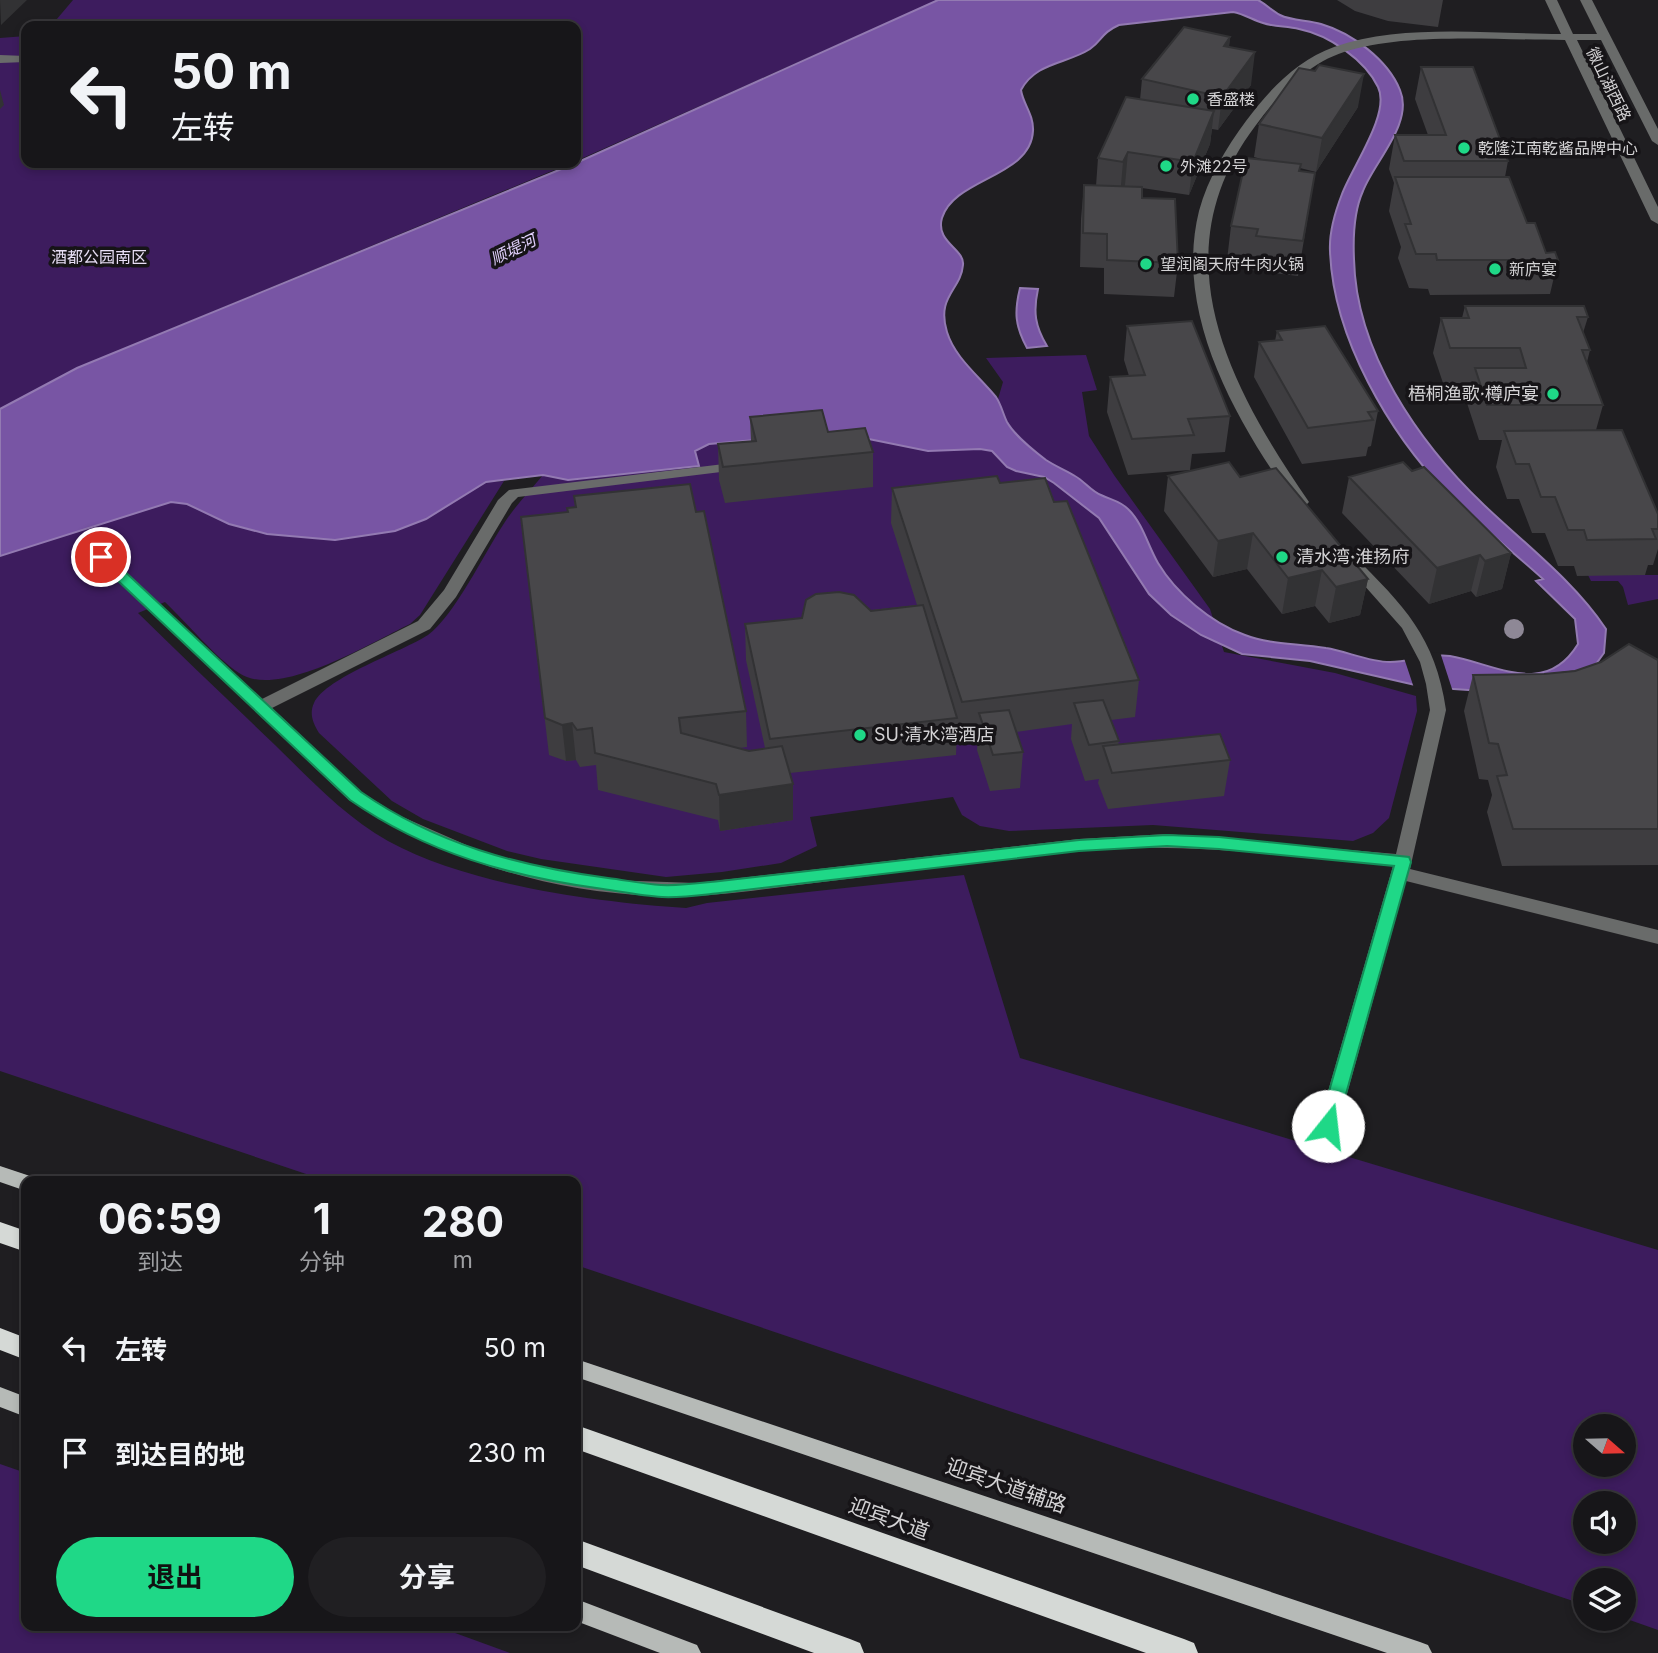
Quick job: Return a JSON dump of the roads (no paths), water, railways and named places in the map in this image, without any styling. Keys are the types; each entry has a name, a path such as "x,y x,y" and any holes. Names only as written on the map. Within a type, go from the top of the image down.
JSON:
{"highway":[{"path":"0,1232 21,1240"},
{"path":"0,1339 21,1347"},
{"name":"迎宾大道","path":"581,1439 1184,1653"},
{"path":"581,1554 850,1653"}],"main road":[{"path":"0,1174 21,1181"},
{"name":"迎宾大道辅路","path":"581,1370 1420,1653"},
{"path":"0,1397 21,1405"},
{"path":"581,1612 689,1653"}],"street":[{"name":"微山湖西路","path":"1551,0 1658,220"},
{"name":"微山湖西路","path":"1586,0 1658,141"},
{"path":"1311,514 1257,436 1232,388 1216,343 1204,292 1202,248 1205,214 1231,151 1286,81 1318,59 1370,41 1405,37 1605,37"},
{"path":"0,59 21,60"},
{"path":"262,706 425,625 450,593 506,500 514,493 724,468"},
{"path":"1328,1126 1402,867 1438,710 1436,689 1418,635 1401,613 1336,546"},
{"path":"101,557 355,796 409,829 471,855 517,868 633,888 696,890 1079,845 1167,840 1219,843 1402,867 1658,937"}],"water":[{"name":"顺堤河","path":"938,0 1258,0 1285,17 1316,23 1345,34 1378,58 1400,90 1402,116 1391,142 1363,191 1355,224 1357,294 1366,328 1395,393 1414,424 1436,453 1484,505 1579,595 1606,629 1604,653 1588,675 1483,691 1424,687 1310,661 1242,654 1201,635 1171,615 1149,594 1099,518 1044,477 1007,467 992,451 928,451 839,433 709,444 695,451 699,466 568,480 543,475 486,482 426,519 395,531 335,540 267,534 229,524 187,504 171,502 0,556 0,409 77,368 564,168 581,168 581,161","holes":["1233,12 1267,24 1310,32 1334,43 1355,58 1378,87 1381,98 1375,125 1342,194 1332,229 1330,251 1341,317 1368,382 1405,443 1448,494 1543,579 1536,581 1575,619 1578,644 1565,660 1551,670 1535,674 1519,673 1442,655 1382,662 1326,648 1255,638 1232,630 1207,615 1174,585 1154,556 1138,522 1126,507 1098,494 1078,478 1046,460 1019,438 1007,422 996,397 962,358 947,332 945,310 963,265 960,254 943,233 942,218 949,205 961,194 1006,168 1020,158 1029,146 1033,125 1021,90 1027,81 1043,69 1090,49 1119,25"]},
{"path":"1020,288 1038,289 1036,319 1047,346 1027,348 1023,340 1017,319"}],"place":[{"name":"香盛楼","path":"1193,99"},
{"name":"乾隆江南乾酱品牌中心","path":"1464,148"},
{"name":"外滩22号","path":"1166,166"},
{"name":"望润阁天府牛肉火锅","path":"1146,264"},
{"name":"新庐宴","path":"1495,269"},
{"name":"梧桐渔歌·樽庐宴","path":"1553,394"},
{"name":"清水湾·淮扬府","path":"1282,557"},
{"name":"SU·清水湾酒店","path":"860,735"}],"park label":[{"name":"酒都公园南区","path":"99,257"}]}
